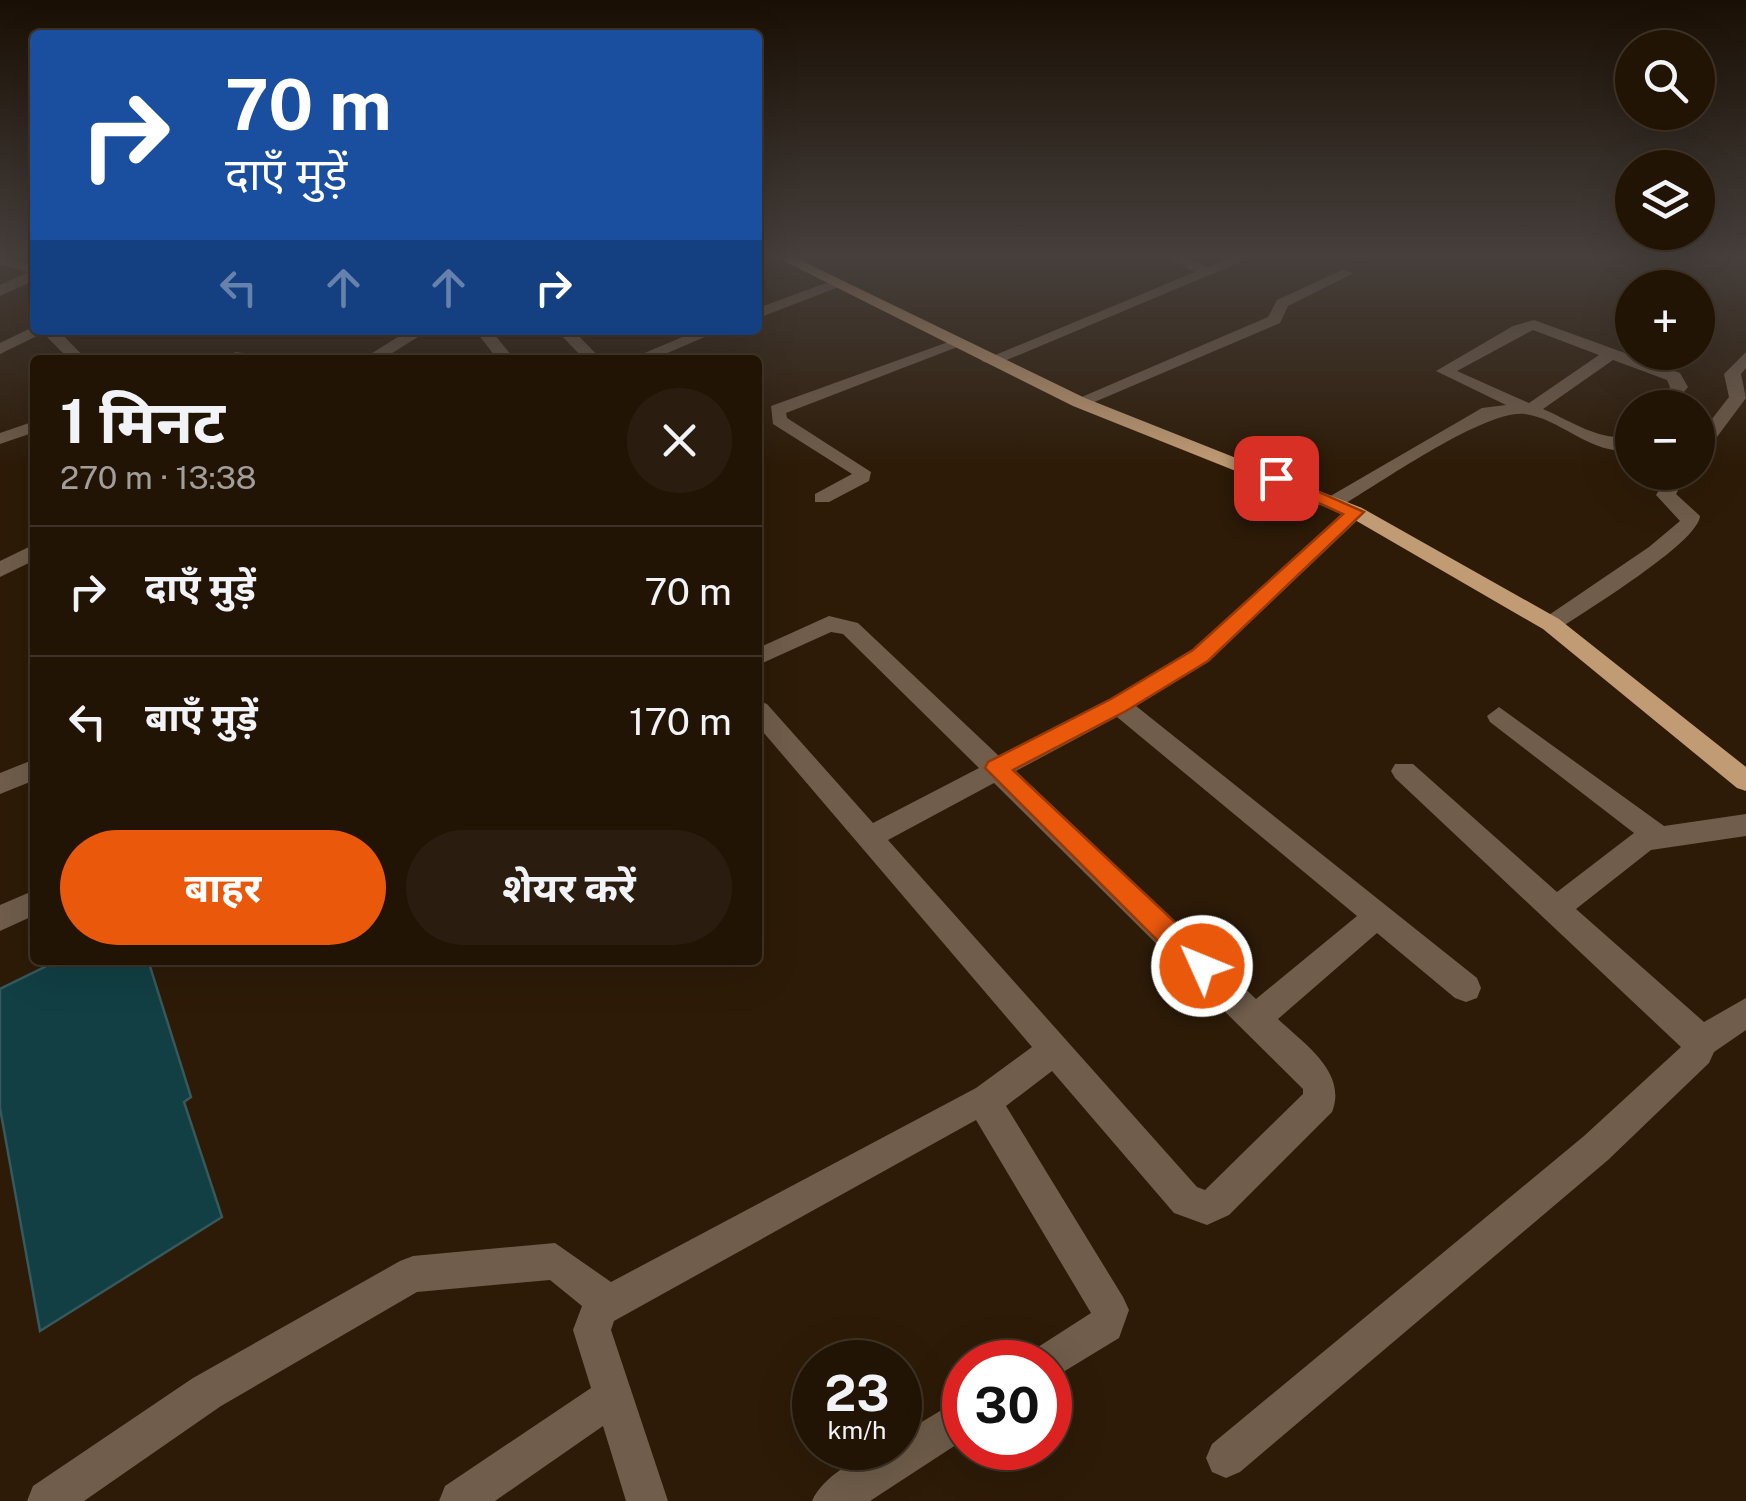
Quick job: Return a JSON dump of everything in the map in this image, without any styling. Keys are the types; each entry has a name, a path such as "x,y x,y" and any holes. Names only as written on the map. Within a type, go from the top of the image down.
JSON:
{"main road":[{"path":"922,327 1080,402 1344,507 1551,624 1736,763 1746,782"}],"street":[{"path":"989,361 1073,327"},
{"path":"1080,402 1257,327"},
{"path":"1523,327 1445,370 1452,378 1615,445"},
{"path":"1543,327 1674,377 1679,387 1676,390"},
{"path":"0,350 30,334"},
{"path":"54,335 74,355"},
{"path":"377,355 412,335"},
{"path":"487,335 504,355"},
{"path":"569,335 589,355"},
{"path":"649,355 700,335"},
{"path":"822,498 864,474 779,420 777,410 956,344"},
{"path":"1715,427 1742,393 1732,374 1746,356"},
{"path":"870,837 1119,705 1231,632 1344,507 1488,412 1525,409 1607,357"},
{"path":"0,438 30,428"},
{"path":"1551,624 1656,552 1690,523 1690,516 1666,495 1669,490"},
{"path":"0,570 30,554"},
{"path":"762,655 829,624 842,624 1310,1071 1319,1085 1320,1101 1290,1135 1207,1208 1196,1207 1174,1191 762,715"},
{"path":"1119,705 1466,988"},
{"path":"1499,716 1656,835"},
{"path":"0,784 30,771"},
{"path":"1226,1458 1596,1148 1698,1052 1693,1033 1404,771"},
{"path":"1557,908 1644,840 1656,835 1746,825"},
{"path":"0,918 30,904"},
{"path":"1256,1018 1377,916"},
{"path":"1698,1044 1746,1012"},
{"path":"646,1501 610,1398 592,1323 607,1302 925,1129 983,1103 1053,1050"},
{"path":"983,1103 1110,1310 1106,1325 1072,1347"},
{"path":"48,1501 208,1392 413,1274 555,1262 607,1302"},
{"path":"460,1501 610,1398"},
{"path":"833,1501 942,1431"}],"building":[{"path":"49,965 150,965 191,1097 184,1102 222,1217 40,1331 0,1108 0,989"}],"route":[{"path":"1202,966 996,768 1119,705 1201,656 1355,512 1276,478"}]}
